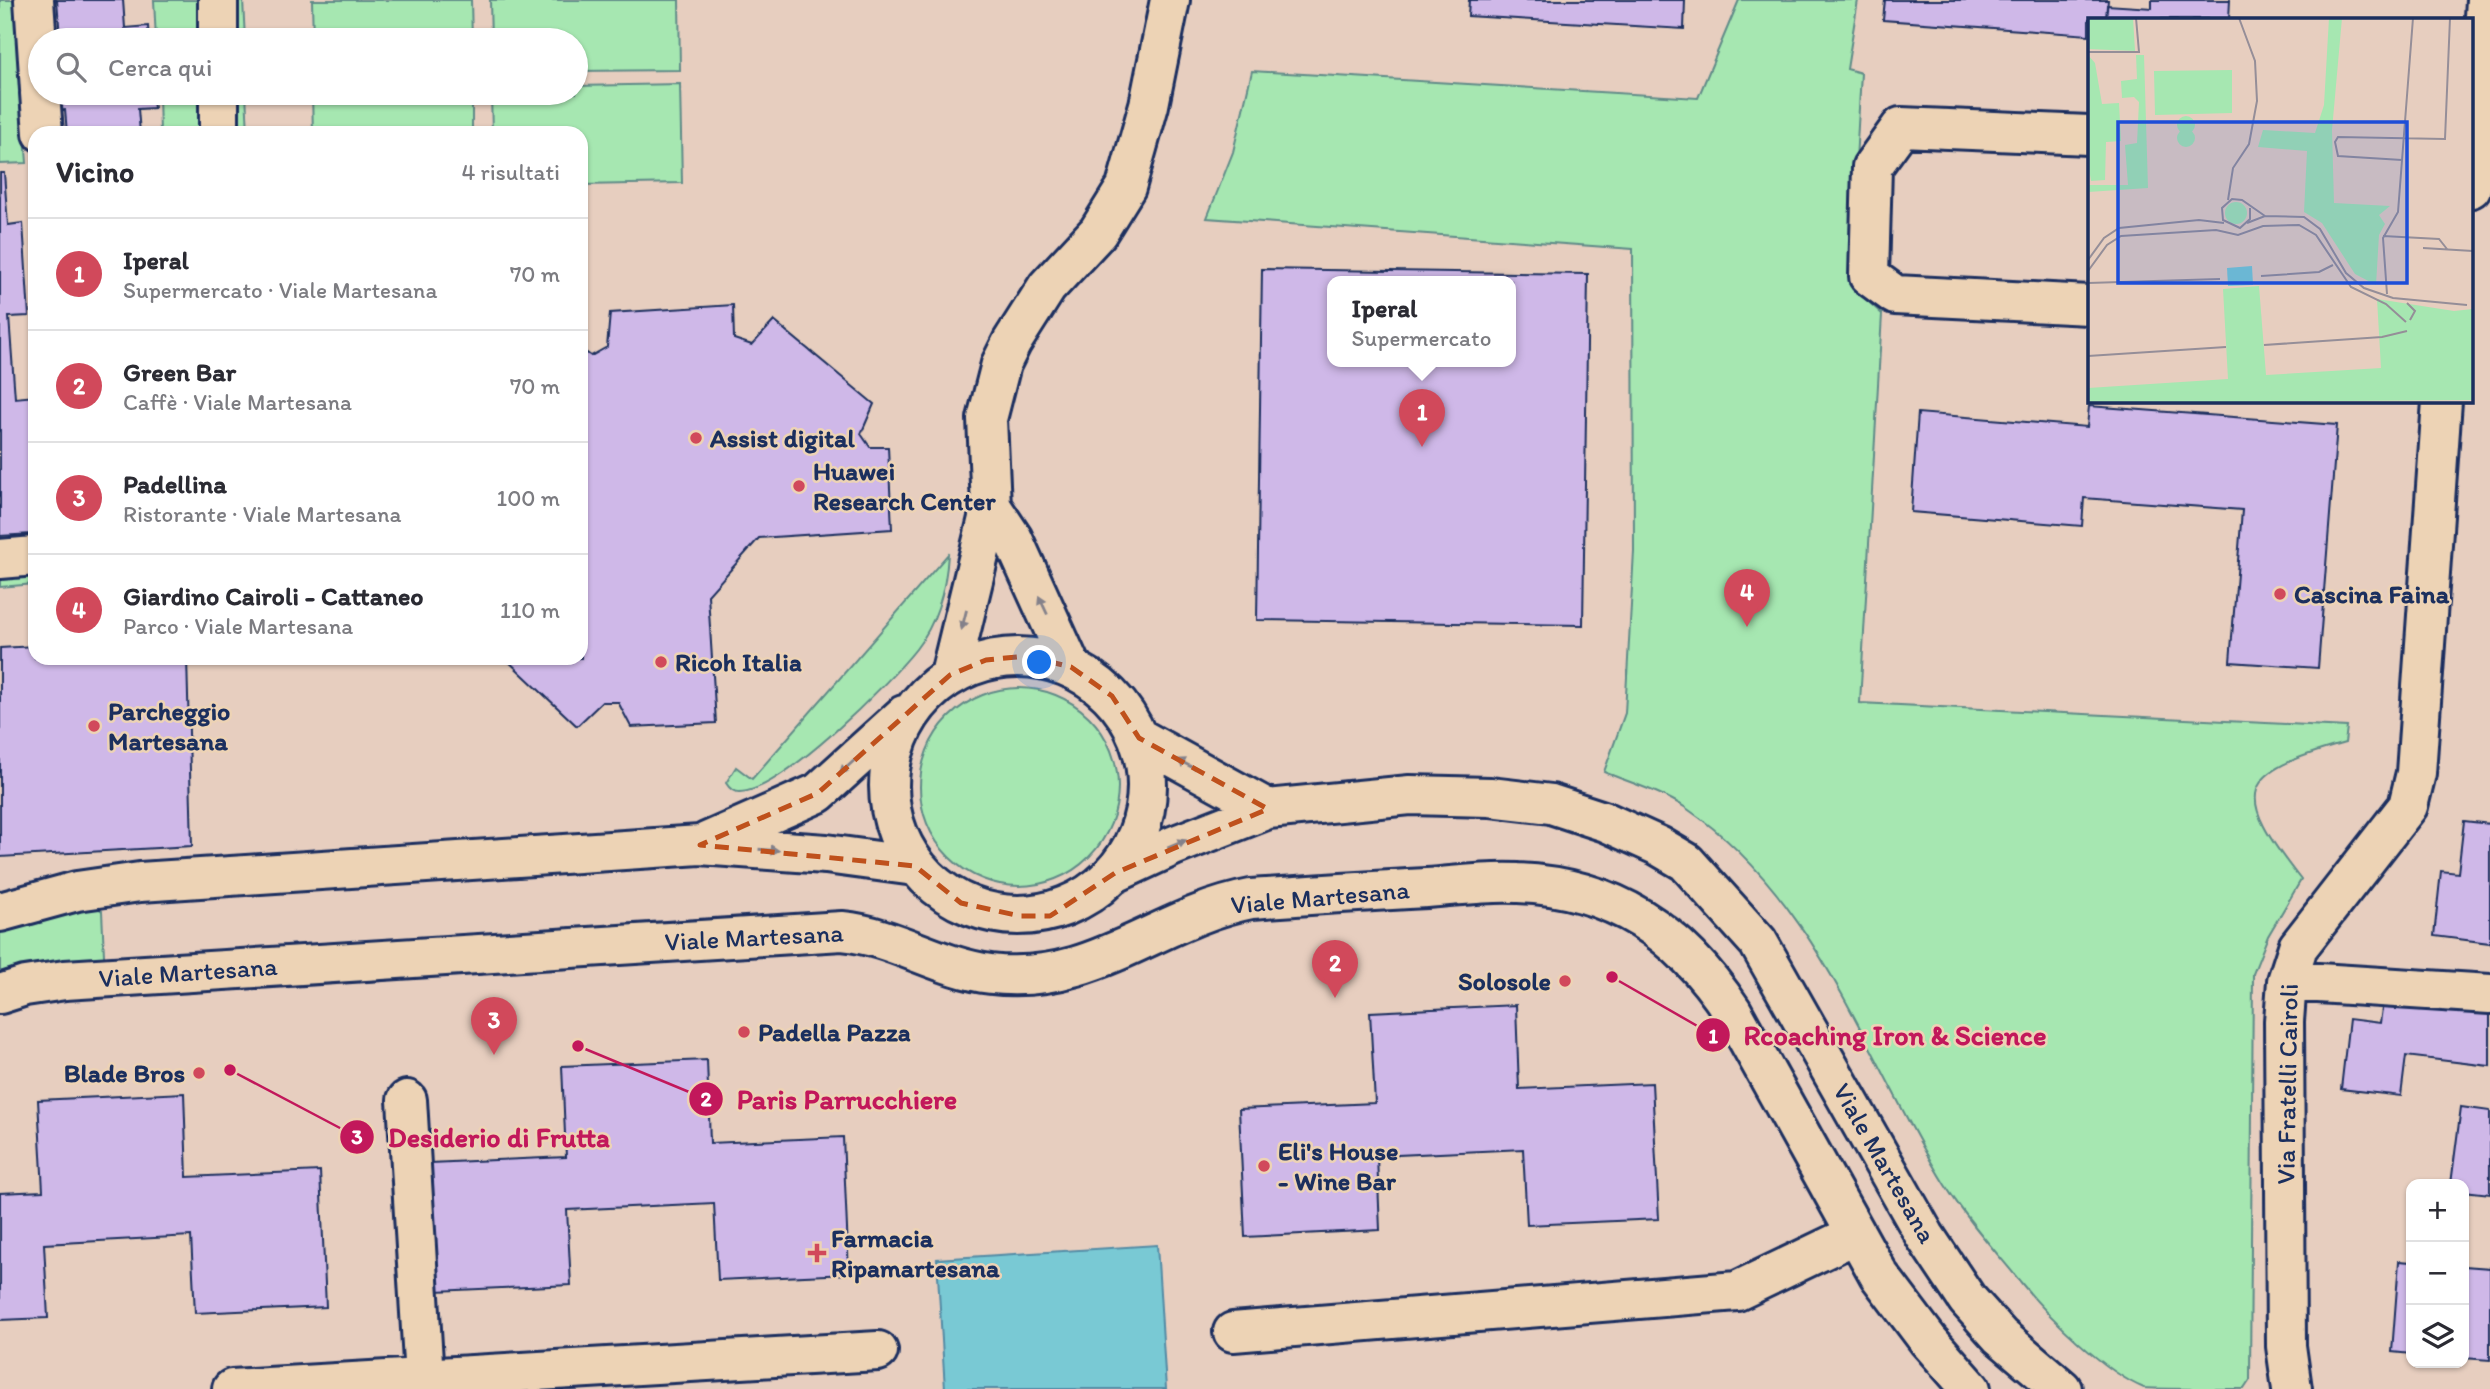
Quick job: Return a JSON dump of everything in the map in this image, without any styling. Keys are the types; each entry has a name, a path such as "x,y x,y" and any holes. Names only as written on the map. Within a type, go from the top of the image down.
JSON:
{"street":[{"path":"34,0 36,28"},
{"path":"218,0 218,28"},
{"path":"950,675 991,506 987,419 1001,364 1047,287 1098,232 1126,187 1149,105 1170,0"},
{"path":"2472,182 2479,150 2486,0"},
{"path":"41,105 42,126"},
{"path":"219,105 219,126"},
{"path":"2088,135 1901,127 1872,167 1868,276 1895,295 2088,305"},
{"name":"Via Fratelli Cairoli","path":"2292,1389 2286,1346 2284,1021 2287,982 2291,964 2303,938 2408,806 2411,795 2416,773 2442,402"},
{"path":"991,506 1013,539 1071,667"},
{"path":"0,559 28,557"},
{"name":"Viale Martesana","path":"700,845 818,793 950,675 986,660 1026,656 1071,667 1112,696 1139,738 1148,773 1148,800 1139,834 1115,873"},
{"name":"Viale Martesana","path":"916,704 894,744 888,769 889,806 902,847 915,866 961,903 1020,916 1050,916 1078,902 1115,873 1172,846 1268,809 1410,795 1516,799 1551,804 1631,831 1686,862 1758,942 1925,1236 1967,1299 2000,1336 2062,1389"},
{"name":"Viale Martesana","path":"1139,738 1268,809"},
{"name":"Viale Martesana","path":"0,912 77,891 140,883 700,845 826,854 915,866"},
{"name":"Viale Martesana","path":"0,994 25,986 65,980 842,930 881,938 958,968 993,974 1038,974 1086,965 1216,905 1251,899 1514,883 1563,887 1606,900 1650,923 1709,975 1732,1011 1854,1235 1913,1321 1971,1389"},
{"path":"0,887 77,891"},
{"path":"2287,982 2490,994"},
{"path":"407,1100 424,1377"},
{"path":"1233,1332 1737,1291 1854,1235"},
{"name":"Via Fratelli Cairoli","path":"2277,1389 2286,1346"},
{"path":"232,1389 877,1351"}],"highlighted area":[{"path":"1026,656 1071,667 1112,696 1139,738 1268,809 1115,873 1050,916 1020,916 961,903 915,866 700,845 818,793 950,675 986,660"}],"green space":[{"path":"0,0 15,0 27,163 0,164"},
{"path":"154,0 243,0 244,28 155,28"},
{"path":"312,0 471,0 472,28 313,28"},
{"path":"490,0 679,0 680,70 588,71 588,28 491,28"},
{"path":"1739,0 1858,0 1847,69 1861,73 1849,284 1882,314 1860,703 2347,727 2345,743 2283,765 2266,776 2257,790 2256,806 2264,826 2301,880 2268,936 2253,974 2250,1380 2244,1389 2144,1388 2113,1370 2063,1328 1972,1224 1945,1185 1835,982 1805,933 1771,887 1732,845 1686,808 1657,792 1604,772 1625,713 1634,551 1633,249 1207,218 1233,152 1252,71 1698,98"},
{"path":"680,84 682,183 588,185 588,126 492,126 491,105 588,105 588,86"},
{"path":"159,105 247,105 248,126 160,126"},
{"path":"312,105 472,105 472,126 313,126"},
{"path":"28,549 28,585 0,587 0,551"},
{"path":"948,554 943,592 935,616 924,638 903,665 833,733 780,775 757,787 739,792 730,788 726,783 736,767 752,779"},
{"path":"1019,688 1057,695 1074,704 1089,717 1102,732 1111,749 1118,787 1111,825 1102,842 1089,857 1074,870 1057,879 1019,886 981,879 964,870 949,857 936,842 927,825 920,787 927,749 936,732 949,717 964,704 981,695"},
{"path":"77,891 102,911 105,978 0,994 0,912"}],"water":[{"path":"1157,1245 1166,1389 945,1389 937,1259"}],"building":[{"path":"57,0 123,0 125,28 59,28"},
{"path":"1469,0 1685,0 1684,29 1468,16"},
{"path":"1885,0 2108,0 2106,18 2088,18 2088,35 1883,20"},
{"path":"2152,0 2230,0 2229,18 2106,18 2107,5 2152,8"},
{"path":"50,105 154,105 154,108 138,109 139,126 66,126 65,110 51,111"},
{"path":"0,173 4,173 8,225 23,223 28,316 9,317 15,398 28,397 28,534 0,536"},
{"path":"1262,269 1588,274 1583,625 1257,620"},
{"path":"733,305 734,339 752,345 774,321 874,404 861,434 870,447 888,447 892,529 759,538 708,595 716,723 631,727 618,702 602,702 577,726 512,665 588,665 588,354 591,356 607,347 610,313"},
{"name":"Cascina Faina","path":"2089,406 2337,425 2318,668 2230,662 2242,510 2084,498 2082,526 1911,512 1918,413 2087,427"},
{"name":"Parcheggio Martesana","path":"28,646 28,665 187,665 192,846 0,857 0,648"},
{"path":"2464,821 2490,824 2490,943 2434,936 2441,871 2458,873"},
{"path":"2384,994 2490,1006 2490,1066 2406,1056 2401,1096 2341,1089 2349,1019 2380,1023"},
{"path":"1516,1005 1519,1089 1652,1083 1659,1219 1527,1225 1523,1149 1377,1156 1380,1230 1245,1237 1239,1109 1375,1103 1370,1012"},
{"path":"707,1060 710,1143 843,1137 849,1274 718,1280 714,1203 567,1210 571,1285 436,1291 430,1163 566,1157 562,1066"},
{"path":"184,1093 187,1177 320,1171 326,1307 195,1313 191,1236 44,1244 48,1318 0,1320 0,1193 43,1191 38,1100"},
{"path":"2461,1107 2490,1111 2490,1194 2469,1192 2469,1179 2452,1179"},
{"path":"2399,1261 2406,1262 2406,1353 2392,1352"},
{"path":"2469,1266 2490,1268 2490,1360 2469,1358"}],"place":[{"name":"Assist digital","path":"696,438"},
{"name":"Iperal","path":"1422,447"},
{"name":"Huawei Research Center","path":"799,486"},
{"name":"Cascina Faina","path":"2280,594"},
{"name":"Giardino Cairoli - Cattaneo","path":"1747,627"},
{"name":"Ricoh Italia","path":"661,662"},
{"name":"Parcheggio Martesana","path":"94,726"},
{"name":"Rcoaching Iron & Science","path":"1612,977"},
{"name":"Solosole","path":"1565,981"},
{"name":"Green Bar","path":"1335,998"},
{"name":"Padella Pazza","path":"744,1032"},
{"name":"Paris Parrucchiere","path":"578,1046"},
{"name":"Padellina","path":"494,1055"},
{"name":"Desiderio di Frutta","path":"230,1070"},
{"name":"Blade Bros","path":"199,1073"},
{"name":"Eli's House - Wine Bar","path":"1264,1166"},
{"name":"Farmacia Ripamartesana","path":"817,1253"}]}
